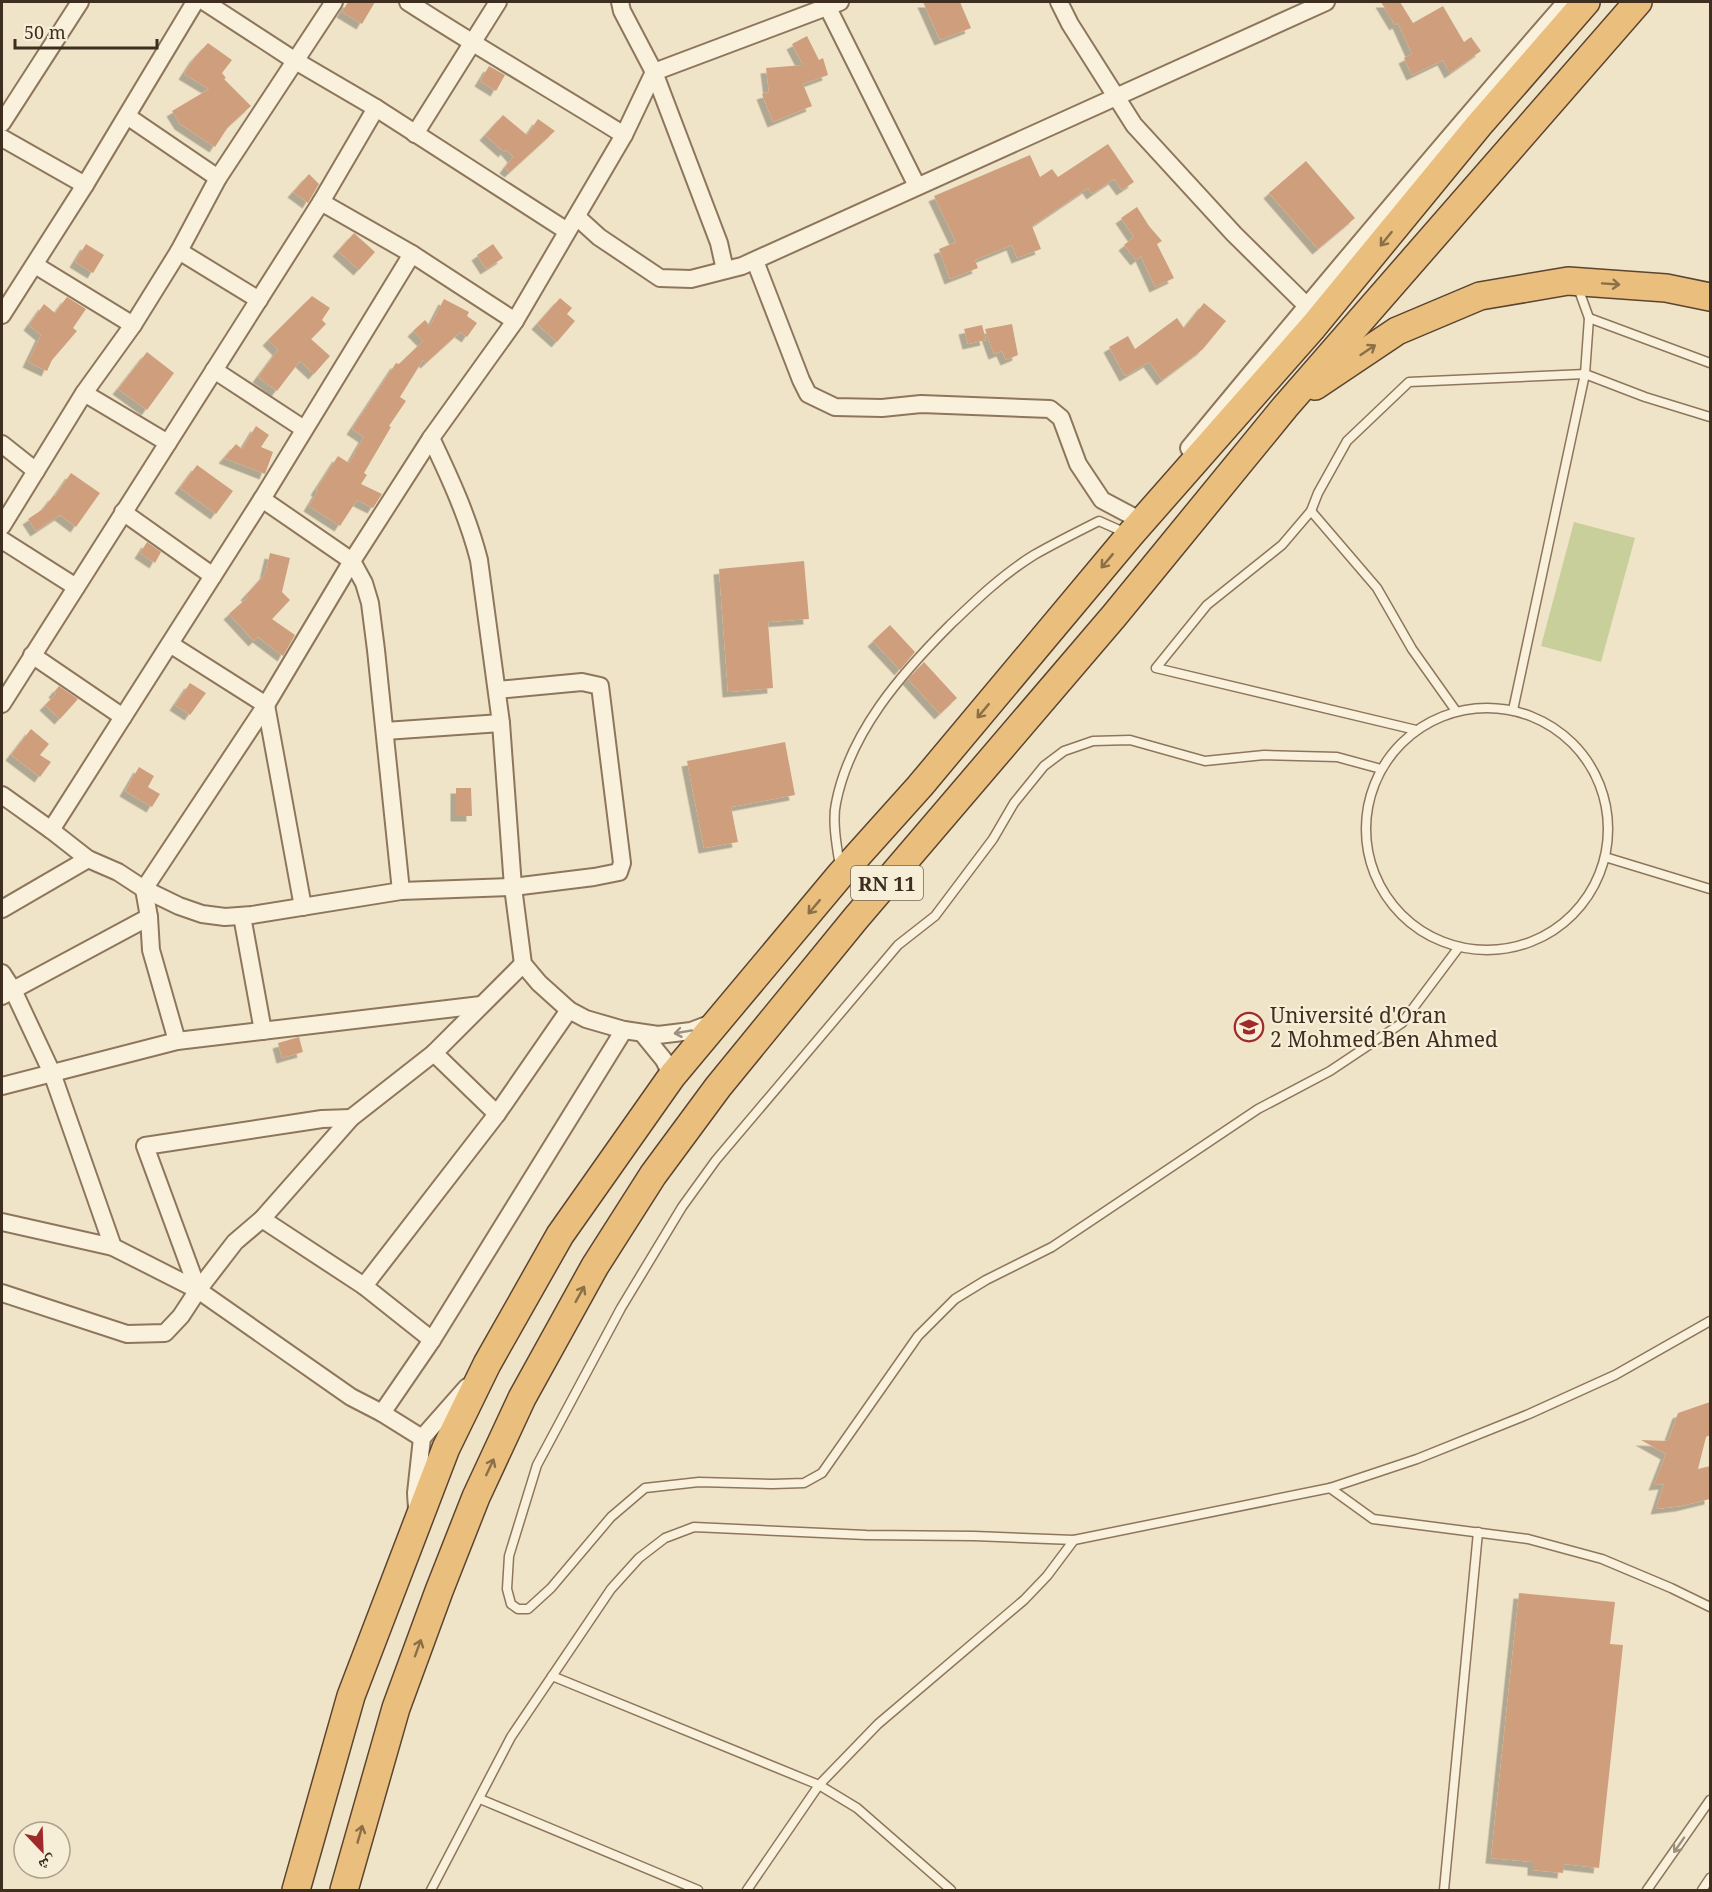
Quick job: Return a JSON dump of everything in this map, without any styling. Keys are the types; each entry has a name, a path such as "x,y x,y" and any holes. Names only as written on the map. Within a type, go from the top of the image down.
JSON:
{"highway":[{"name":"RN 11","path":"296,1890 351,1696 446,1448 487,1364 560,1235 672,1076 842,874 920,786 1132,526 1313,327 1479,125 1586,2"},
{"name":"RN 11","path":"346,1888 396,1708 476,1497 528,1388 595,1266 647,1184 718,1087 856,918 1114,616 1285,407 1638,2"},
{"path":"1285,407 1397,331 1480,296 1576,281 1666,288 1710,297"}],"street":[{"path":"2,123 80,2"},
{"path":"2,315 85,185 195,2"},
{"path":"205,2 294,60 376,108 567,231"},
{"path":"2,526 84,393 133,325 179,251 218,178 334,2"},
{"path":"408,2 471,43 624,135"},
{"path":"415,134 498,2"},
{"path":"605,2 621,6 654,72 719,243 725,270"},
{"path":"1059,2 1070,24 1134,125 1234,234 1306,305"},
{"path":"577,217 599,237 660,278 691,279 725,270 754,261 1326,2"},
{"path":"754,261 808,394 835,407 882,408 921,404 1050,409 1061,418 1078,464 1102,500 1132,526 1306,305 1566,2"},
{"path":"177,1041 151,950 144,889 266,705 352,561 431,438 515,321 624,135 654,72 831,3 918,186"},
{"path":"2,704 321,202 376,108"},
{"path":"127,116 218,178"},
{"path":"2,138 85,185"},
{"path":"321,202 412,254 515,321"},
{"path":"179,251 259,300"},
{"path":"51,830 262,499 412,254"},
{"path":"35,266 133,325"},
{"path":"214,370 304,429"},
{"path":"84,393 168,443"},
{"path":"431,438 454,487 476,549 501,723 513,887 523,964 539,983 569,1010 586,1019 624,1030 658,1035 683,1033 722,1019"},
{"path":"2,444 36,471"},
{"path":"262,499 352,561 364,583 370,603 401,891"},
{"path":"123,512 213,576"},
{"path":"2,540 76,587"},
{"path":"170,644 266,705 303,907"},
{"path":"33,655 123,717"},
{"path":"2,795 88,859 118,872 144,889 202,914 225,917 401,891 513,887 619,872 622,863 600,686 582,682 497,690"},
{"path":"385,731 501,723"},
{"path":"2,909 88,859"},
{"path":"242,916 263,1031"},
{"path":"7,993 149,917"},
{"path":"2,1293 127,1334 165,1333 181,1316 235,1242 262,1219 351,1118 434,1053 523,964"},
{"path":"2,973 7,993 52,1073 113,1247"},
{"path":"2,1086 177,1041 481,1005"},
{"path":"364,1286 497,1114 569,1010"},
{"path":"382,1413 432,1340 624,1030"},
{"path":"642,1033 659,1053 672,1076"},
{"path":"434,1053 497,1114"},
{"path":"198,1290 145,1146 322,1119 351,1118"},
{"path":"262,1219 364,1286 432,1340"},
{"path":"2,1222 113,1247 198,1290 351,1397 422,1438"},
{"path":"418,1523 416,1493 422,1438 487,1364"}],"lane":[{"path":"1513,710 1585,374 1588,318 1576,281"},
{"path":"1588,318 1710,363"},
{"path":"1416,730 1156,668 1207,605 1282,544 1311,511 1318,493 1347,441 1409,382 1585,374 1645,397 1710,417"},
{"path":"1311,511 1377,588 1412,649 1456,711"},
{"path":"842,874 837,845 835,804 847,764 896,682 977,598 1034,555 1099,521 1132,526"},
{"path":"1485,707 1513,710 1549,724 1579,749 1599,782 1608,819 1605,857 1590,892 1566,921 1534,941 1497,950 1459,947 1424,933 1402,915 1395,909 1375,878 1365,841 1366,822 1368,804 1381,768 1397,747 1416,730 1456,711 1485,707"},
{"path":"1381,768 1337,757 1264,755 1205,761 1130,740 1093,741 1064,751 1044,766 1014,803 993,839 935,916 898,945 716,1160 682,1207 621,1308 537,1465 509,1556 507,1589 511,1604 518,1609 528,1609 551,1588 611,1517 645,1488 699,1482 804,1483 822,1473 918,1336 955,1299 986,1280 1052,1246 1258,1109 1330,1071 1402,1023 1459,947"},
{"path":"1605,857 1710,889"},
{"path":"431,1890 511,1737 611,1589 639,1558 665,1538 694,1527 866,1535 1074,1540 1330,1488 1417,1459 1529,1414 1615,1375 1710,1322"},
{"path":"1330,1488 1373,1519 1528,1539 1602,1559 1710,1607"},
{"path":"1444,1890 1478,1532"},
{"path":"747,1890 819,1785 878,1724 1023,1600 1047,1576 1074,1540"},
{"path":"552,1676 819,1785 857,1808 951,1890"},
{"path":"480,1799 698,1890"},
{"path":"1647,1890 1710,1800"},
{"path":"1702,1890 1710,1878"}],"green space":[{"path":"1574,522 1635,538 1601,662 1541,646"}],"building":[{"path":"348,2 375,2 362,24 342,12"},
{"path":"923,2 960,2 971,28 940,40"},
{"path":"1381,2 1400,2 1413,23 1443,6 1464,42 1471,37 1481,51 1450,73 1443,60 1412,75 1404,58 1412,54 1398,23 1395,25"},
{"path":"807,36 819,60 823,58 828,75 803,84 812,106 773,122 762,94 769,92 766,68 803,65 792,44"},
{"path":"208,43 232,60 222,73 226,78 224,79 251,106 228,127 215,147 180,124 172,111 209,89 184,74"},
{"path":"489,66 505,75 496,91 480,81"},
{"path":"503,115 527,135 538,119 555,131 510,172 505,168 513,157 506,149 504,152 485,135"},
{"path":"1108,144 1134,182 1122,190 1114,179 1092,194 1088,188 1032,226 1041,249 1017,258 1012,245 975,260 978,268 950,279 939,249 956,242 934,196 1030,155 1040,177 1052,169 1058,177"},
{"path":"1306,161 1355,218 1318,249 1269,193"},
{"path":"309,174 319,184 308,203 293,192"},
{"path":"1137,207 1162,241 1157,244 1174,278 1155,287 1141,256 1136,260 1124,245 1134,237 1121,218"},
{"path":"354,233 375,252 359,270 338,251"},
{"path":"86,244 104,255 93,273 75,262"},
{"path":"493,244 503,258 486,269 477,255"},
{"path":"312,296 330,308 322,320 326,324 311,339 330,356 314,374 300,361 277,391 258,377 278,350 268,340"},
{"path":"67,297 86,309 73,328 77,331 52,360 47,371 28,362 41,335 29,325 44,304 55,313"},
{"path":"560,298 572,308 567,314 575,321 557,342 537,324"},
{"path":"444,299 469,312 467,316 477,323 467,337 460,332 426,363 423,360 400,397 406,401 389,426 391,427 364,473 367,475 361,484 382,494 373,508 357,500 340,526 309,506 318,491 316,490 338,456 349,463 364,437 352,429 396,363 399,364 423,341 413,331 425,320 430,326"},
{"path":"1204,303 1226,321 1203,349 1162,380 1149,362 1125,376 1109,347 1128,336 1135,349 1177,318 1184,328"},
{"path":"1012,324 1018,355 1006,360 1002,351 994,354 985,329"},
{"path":"982,325 986,340 968,344 964,329"},
{"path":"147,352 174,373 147,410 118,389"},
{"path":"256,426 269,435 261,447 273,452 265,474 224,458 236,444 242,449"},
{"path":"197,465 233,491 216,514 180,488"},
{"path":"71,473 100,493 76,527 60,515 36,531 28,519 43,509"},
{"path":"147,542 161,552 155,563 140,553"},
{"path":"270,553 290,558 282,592 290,600 272,619 295,635 283,656 258,637 254,641 229,614 248,597 246,595 265,574"},
{"path":"804,561 809,619 768,622 773,688 728,692 719,569"},
{"path":"890,625 915,652 900,670 873,641"},
{"path":"924,662 957,698 940,714 908,679"},
{"path":"190,683 206,693 190,715 175,705"},
{"path":"59,686 78,699 60,719 45,705 56,694 54,692"},
{"path":"31,729 49,744 40,755 51,762 40,777 11,755"},
{"path":"785,742 795,795 731,807 738,842 704,848 687,761"},
{"path":"139,767 154,776 148,787 160,794 152,807 125,791"},
{"path":"456,788 471,788 472,816 456,816"},
{"path":"299,1037 303,1052 282,1058 278,1043"},
{"path":"1710,1402 1710,1435 1706,1437 1698,1469 1710,1466 1710,1499 1656,1509 1664,1484 1654,1485 1666,1454 1641,1440 1668,1441 1678,1413"},
{"path":"1519,1593 1615,1602 1610,1644 1623,1645 1599,1868 1564,1864 1563,1873 1533,1870 1533,1862 1491,1858"}],"place":[{"name":"Université d'Oran 2 Mohmed Ben Ahmed","path":"1249,1027"}]}
